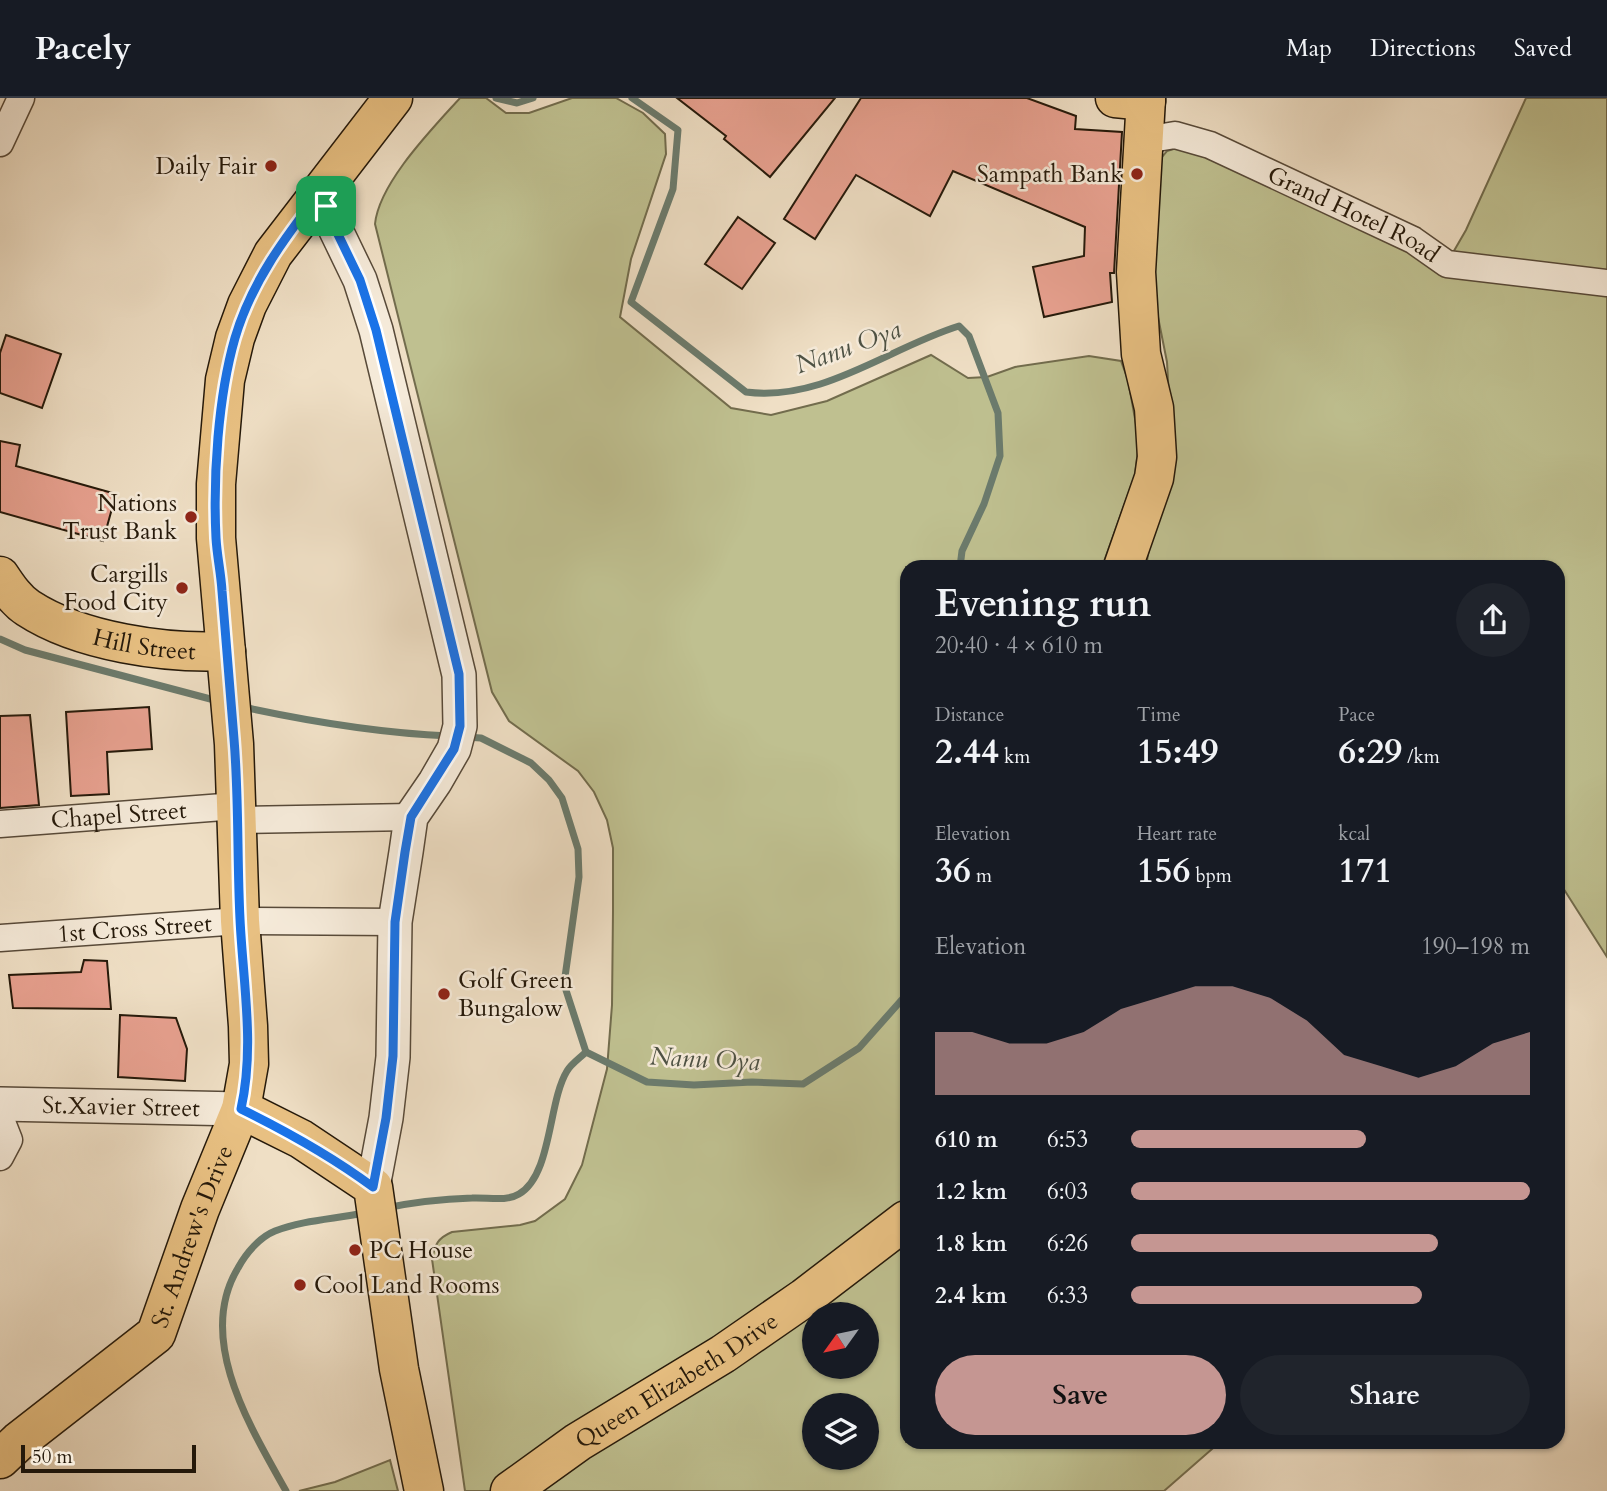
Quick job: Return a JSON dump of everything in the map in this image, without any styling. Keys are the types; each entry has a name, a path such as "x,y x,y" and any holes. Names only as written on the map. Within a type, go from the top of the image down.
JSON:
{"main road":[{"name":"St. Andrew's Drive","path":"0,1458 156,1334 200,1209 241,1109 249,1064 248,1026 240,921 234,744 216,538 216,484 225,380 235,338 259,279 273,254 393,98"},
{"path":"1126,560 1154,478 1157,457 1154,408 1141,354 1138,309 1136,272 1145,140 1136,99"},
{"name":"Hill Street","path":"0,576 13,595 28,608 77,630 145,648 191,653 227,662"},
{"path":"241,1109 326,1154 373,1191 399,1369 424,1491"},
{"name":"Queen Elizabeth Drive","path":"510,1491 578,1442 723,1354 804,1298 900,1225"}],"street":[{"path":"0,143 21,98"},
{"name":"Grand Hotel Road","path":"1145,140 1175,135 1210,145 1413,240 1447,264 1607,283"},
{"path":"323,188 332,222 360,280 387,372 459,674 457,737 411,817 395,922 393,1056 386,1118 373,1191"},
{"name":"Chapel Street","path":"0,824 236,813 411,817"},
{"name":"1st Cross Street","path":"0,938 240,921 395,922"},
{"name":"St.Xavier Street","path":"0,1104 241,1109"},
{"path":"0,1117 9,1140 0,1157"}],"green space":[{"path":"460,98 486,98 506,113 529,113 572,98 616,98 643,113 665,134 666,154 631,259 620,317 731,408 771,415 827,401 931,355 968,378 987,377 1015,367 1089,356 1121,361 1128,380 1139,441 1135,475 1105,560 900,560 900,1449 1212,1449 1164,1491 465,1491 433,1254 440,1239 452,1232 535,1221 565,1199 582,1165 607,1069 612,1005 613,848 607,820 594,792 578,771 509,721 492,692 375,224 386,191 408,157"},
{"path":"1526,98 1607,98 1607,957 1565,891 1565,560 1147,560 1170,417 1167,362 1154,297 1155,203 1161,158 1167,151 1180,147 1451,256 1466,230"},
{"path":"390,1460 398,1491 299,1491 335,1482"}],"building":[{"path":"677,98 835,98 770,177 724,139 726,136"},
{"path":"861,98 1027,98 1076,116 1075,129 1122,132 1114,273 1110,273 1112,302 1044,317 1033,267 1084,256 1085,227 953,171 930,216 856,175 815,239 784,219"},
{"path":"738,217 775,243 742,289 705,264"},
{"path":"6,335 61,354 42,408 0,393 0,353"},
{"path":"0,441 20,445 16,466 116,494 103,541 0,512"},
{"path":"149,707 152,749 107,752 109,794 71,796 66,712"},
{"path":"30,715 39,805 0,808 0,716"},
{"path":"84,960 107,961 111,1009 13,1008 9,975 81,972"},
{"path":"120,1015 176,1018 187,1049 185,1081 118,1077"}],"waterway":[{"name":"Nanu Oya","path":"496,98 517,103 533,98"},
{"name":"Nanu Oya","path":"632,98 678,130 673,189 631,302 746,392 774,393 829,381 959,326 969,336 998,413 1000,456 984,504 962,551 961,560"},
{"path":"0,639 25,650 218,701"},
{"path":"243,707 346,726 449,736"},
{"path":"465,737 481,738 531,763 549,780 562,798 578,849 579,877 564,984 586,1052"},
{"name":"Nanu Oya","path":"586,1052 647,1082 694,1085 752,1082 803,1084 859,1048 900,1002"},
{"name":"Nanu Oya","path":"386,1208 439,1200 502,1199 519,1194 530,1185 538,1171 556,1101 567,1071 586,1052"},
{"name":"Nanu Oya","path":"286,1491 258,1440 233,1382 225,1353 222,1324 226,1295 245,1257 269,1234 297,1224 364,1213"}],"place":[{"name":"Daily Fair","path":"271,166"},
{"name":"Sampath Bank","path":"1137,174"},
{"name":"Nations Trust Bank","path":"191,517"},
{"name":"Cargills Food City","path":"182,588"},
{"name":"Golf Green Bungalow","path":"444,994"},
{"name":"PC House","path":"355,1250"},
{"name":"Cool Land Rooms","path":"300,1285"}],"route":[{"path":"323,188 326,206 360,280 376,330 459,674 460,726 454,749 447,764 411,817 405,852 395,922 393,1056 386,1118 373,1187 301,1139 241,1109 249,1064 248,1026 240,921 234,744 216,538 220,429 225,380 235,338 259,279 273,254 323,188"}]}
